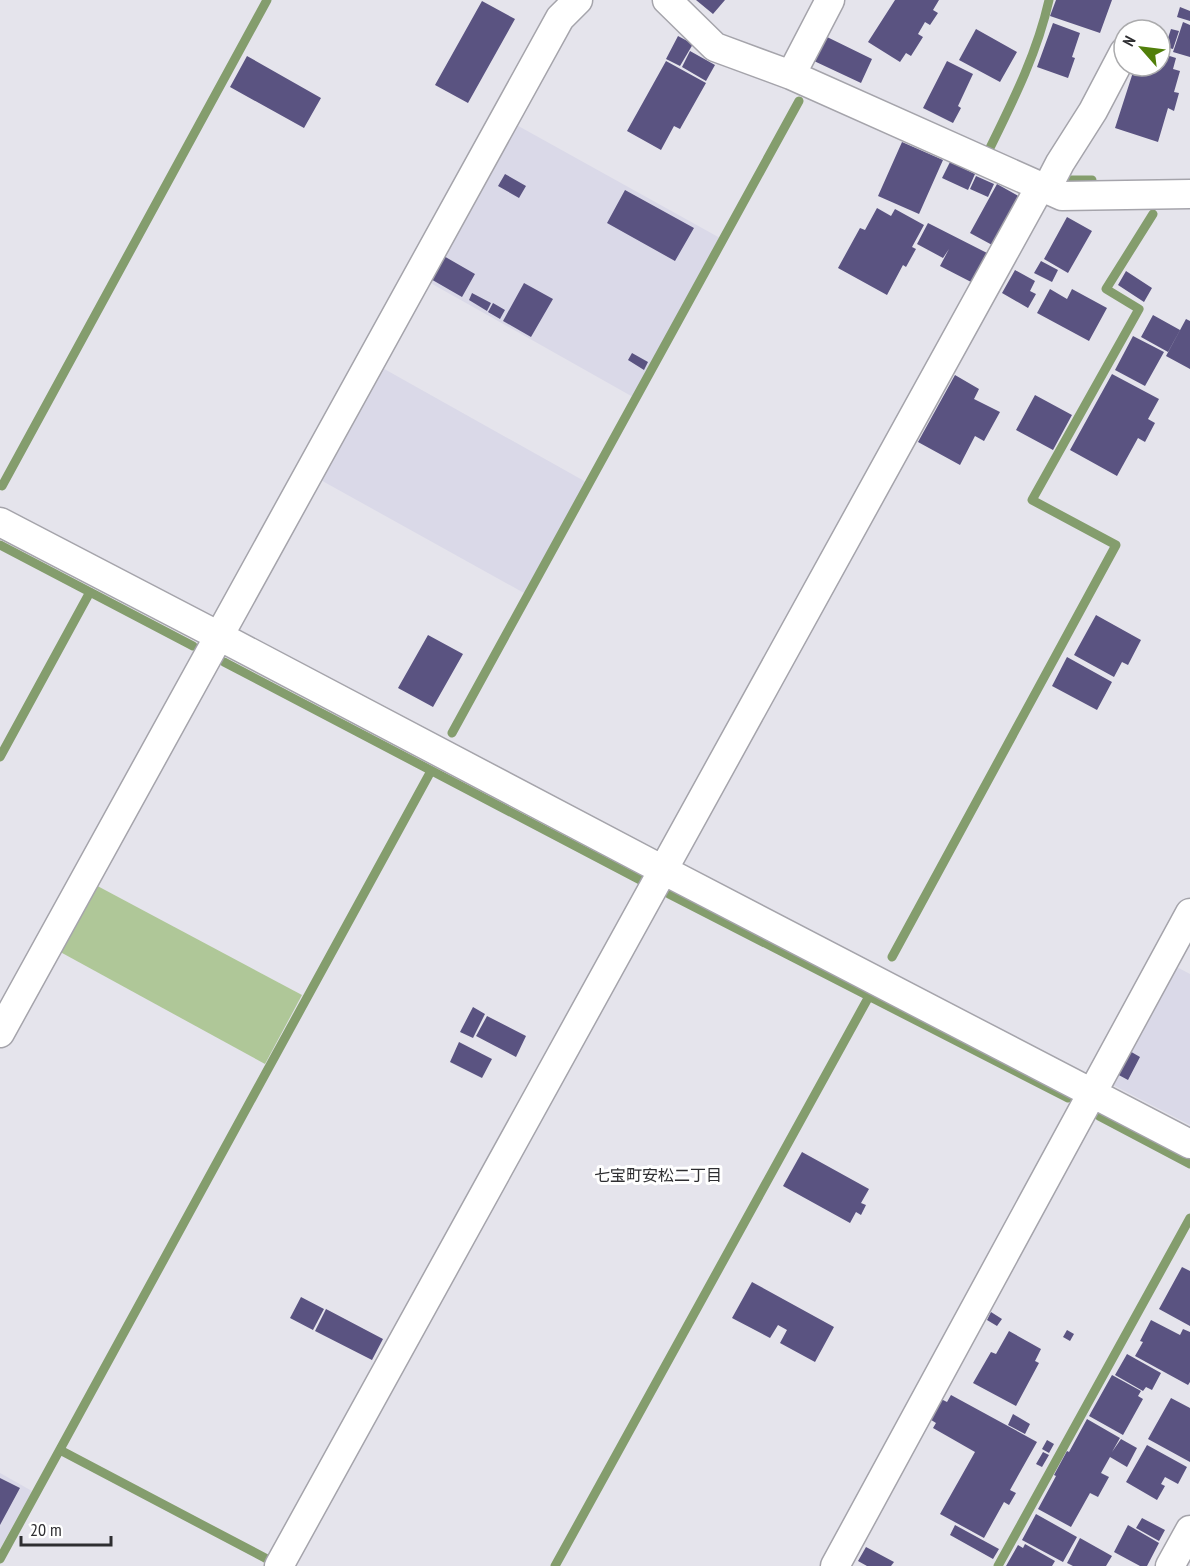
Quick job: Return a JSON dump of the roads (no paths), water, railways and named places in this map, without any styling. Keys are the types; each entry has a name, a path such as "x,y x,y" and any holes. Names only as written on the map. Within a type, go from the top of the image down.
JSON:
{"street":[{"path":"0,1033 560,18 578,0"},
{"path":"667,0 715,47 791,75 1062,196 1190,194"},
{"path":"791,75 830,0"},
{"path":"279,1566 1043,188 1093,111 1112,75"},
{"path":"0,522 1190,1144"},
{"path":"835,1566 1190,913"},
{"path":"1170,1566 1190,1530"}],"waterway":[{"path":"2,486 267,0"},
{"path":"988,152 1031,59 1049,0"},
{"path":"452,733 799,101"},
{"path":"1064,180 1092,180"},
{"path":"892,957 1116,545 1032,500 1139,309 1106,289 1153,214"},
{"path":"0,545 193,646"},
{"path":"0,757 90,592"},
{"path":"224,662 644,882"},
{"path":"0,1559 431,771"},
{"path":"669,894 1068,1098"},
{"path":"555,1566 867,1000"},
{"path":"1099,1116 1190,1164"},
{"path":"998,1566 1190,1218"},
{"path":"60,1450 267,1559"}],"district":[{"name":"七宝町安松二丁目","path":"658,1175"}]}
